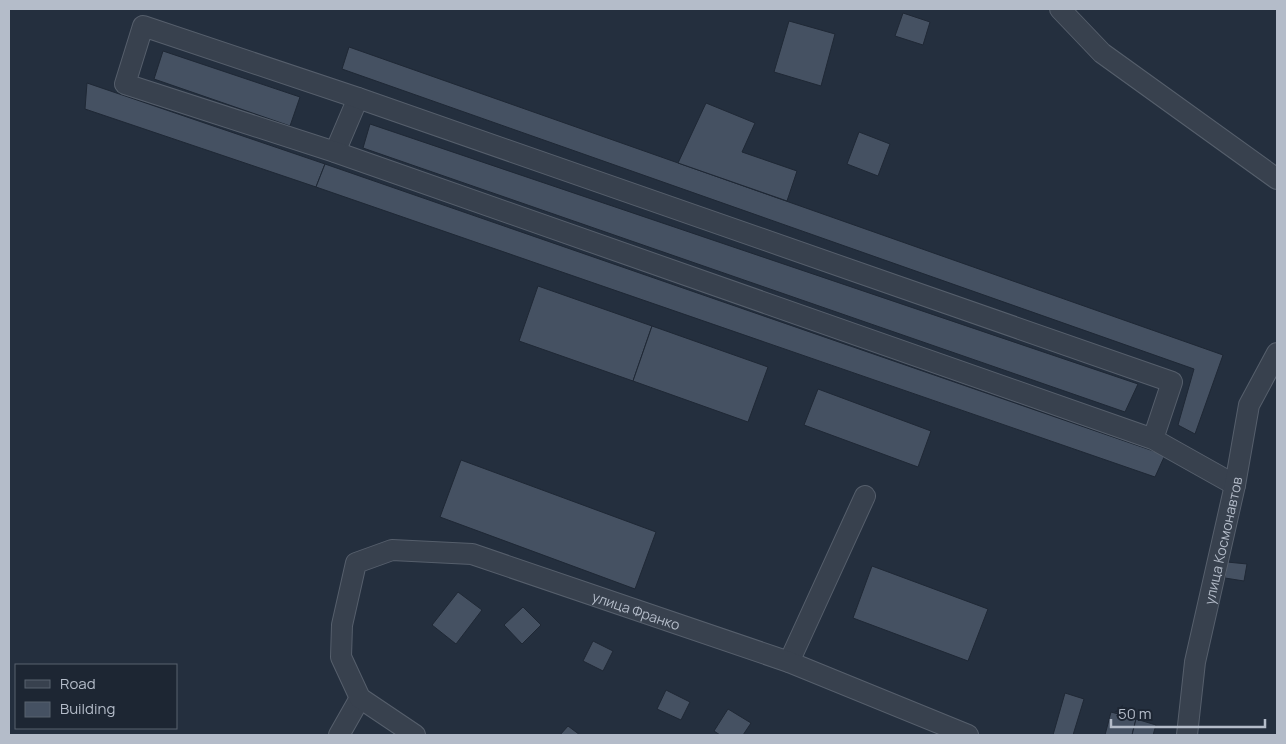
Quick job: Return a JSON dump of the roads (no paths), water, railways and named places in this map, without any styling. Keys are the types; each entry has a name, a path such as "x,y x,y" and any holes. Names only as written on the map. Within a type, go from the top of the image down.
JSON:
{"street":[{"path":"1060,9 1102,53 1277,179"},
{"path":"1153,439 1172,382 358,98 143,26 126,84 334,152 1153,439 1235,485"},
{"path":"334,152 358,98"},
{"name":"улица Космонавтов","path":"1187,735 1195,662 1235,485 1249,405 1277,353"},
{"path":"789,662 865,496"},
{"name":"улица Франко","path":"360,698 341,657 342,624 356,564 392,550 472,554 789,662 968,735"},
{"path":"339,735 360,698 415,735"}]}
